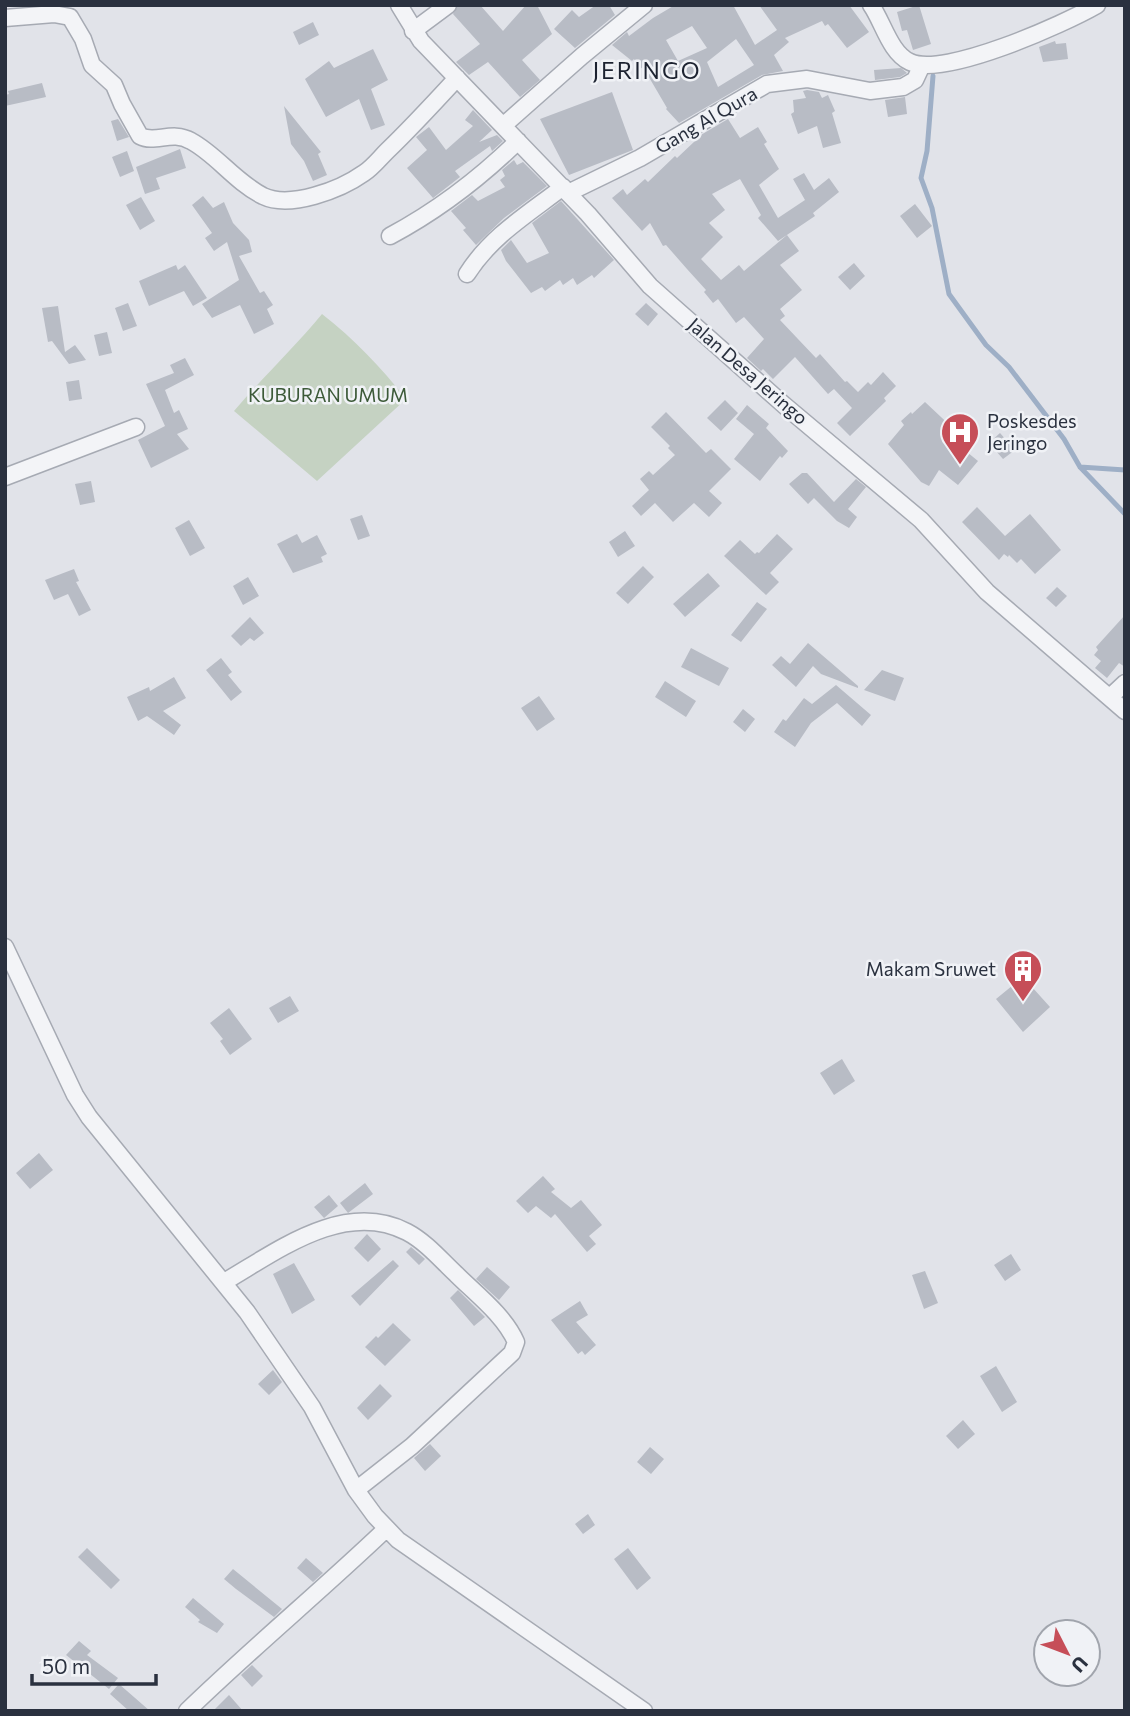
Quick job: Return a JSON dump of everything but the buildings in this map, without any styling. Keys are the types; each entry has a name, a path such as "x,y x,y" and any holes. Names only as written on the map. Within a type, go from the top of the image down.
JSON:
{"street":[{"name":"Jalan Desa Jeringo","path":"398,5 413,31 566,190 650,286 784,405 921,520 987,592 1125,711"},
{"path":"413,31 448,5"},
{"path":"504,125 644,5"},
{"path":"872,5 897,51 911,62 922,65 947,64 977,56 1059,25 1097,5"},
{"path":"5,18 54,14 70,17 83,40 92,65 114,85 140,135 145,139 172,135 188,138 247,186 265,197 281,201 298,200 323,192 364,173 457,78"},
{"name":"Gang Al Qura","path":"467,274 475,261 501,233 566,190 640,158 767,85 807,79 870,91 903,87 915,80 922,65"},
{"path":"390,236 434,210 494,164 518,141"},
{"path":"5,477 136,427"},
{"path":"1110,697 1125,682"},
{"path":"5,947 82,1106 224,1282 291,1375 356,1490 386,1529 644,1711"},
{"path":"224,1282 311,1233 337,1225 378,1224 400,1229 424,1244 492,1309 513,1336 516,1342 512,1353 412,1446 356,1490"},
{"path":"187,1711 258,1644 327,1586 386,1529"}],"green space":[{"name":"KUBURAN UMUM","path":"322,314 367,354 406,399 317,481 234,411"}],"waterway":[{"path":"933,76 927,151 921,178 932,208 949,294 986,345 1009,367 1064,439 1080,467 1125,514"},
{"path":"1080,467 1125,470"}],"place":[{"name":"Poskesdes Jeringo","path":"960,466"},
{"name":"Makam Sruwet","path":"1023,1003"}],"district":[{"name":"JERINGO","path":"647,71"}]}
